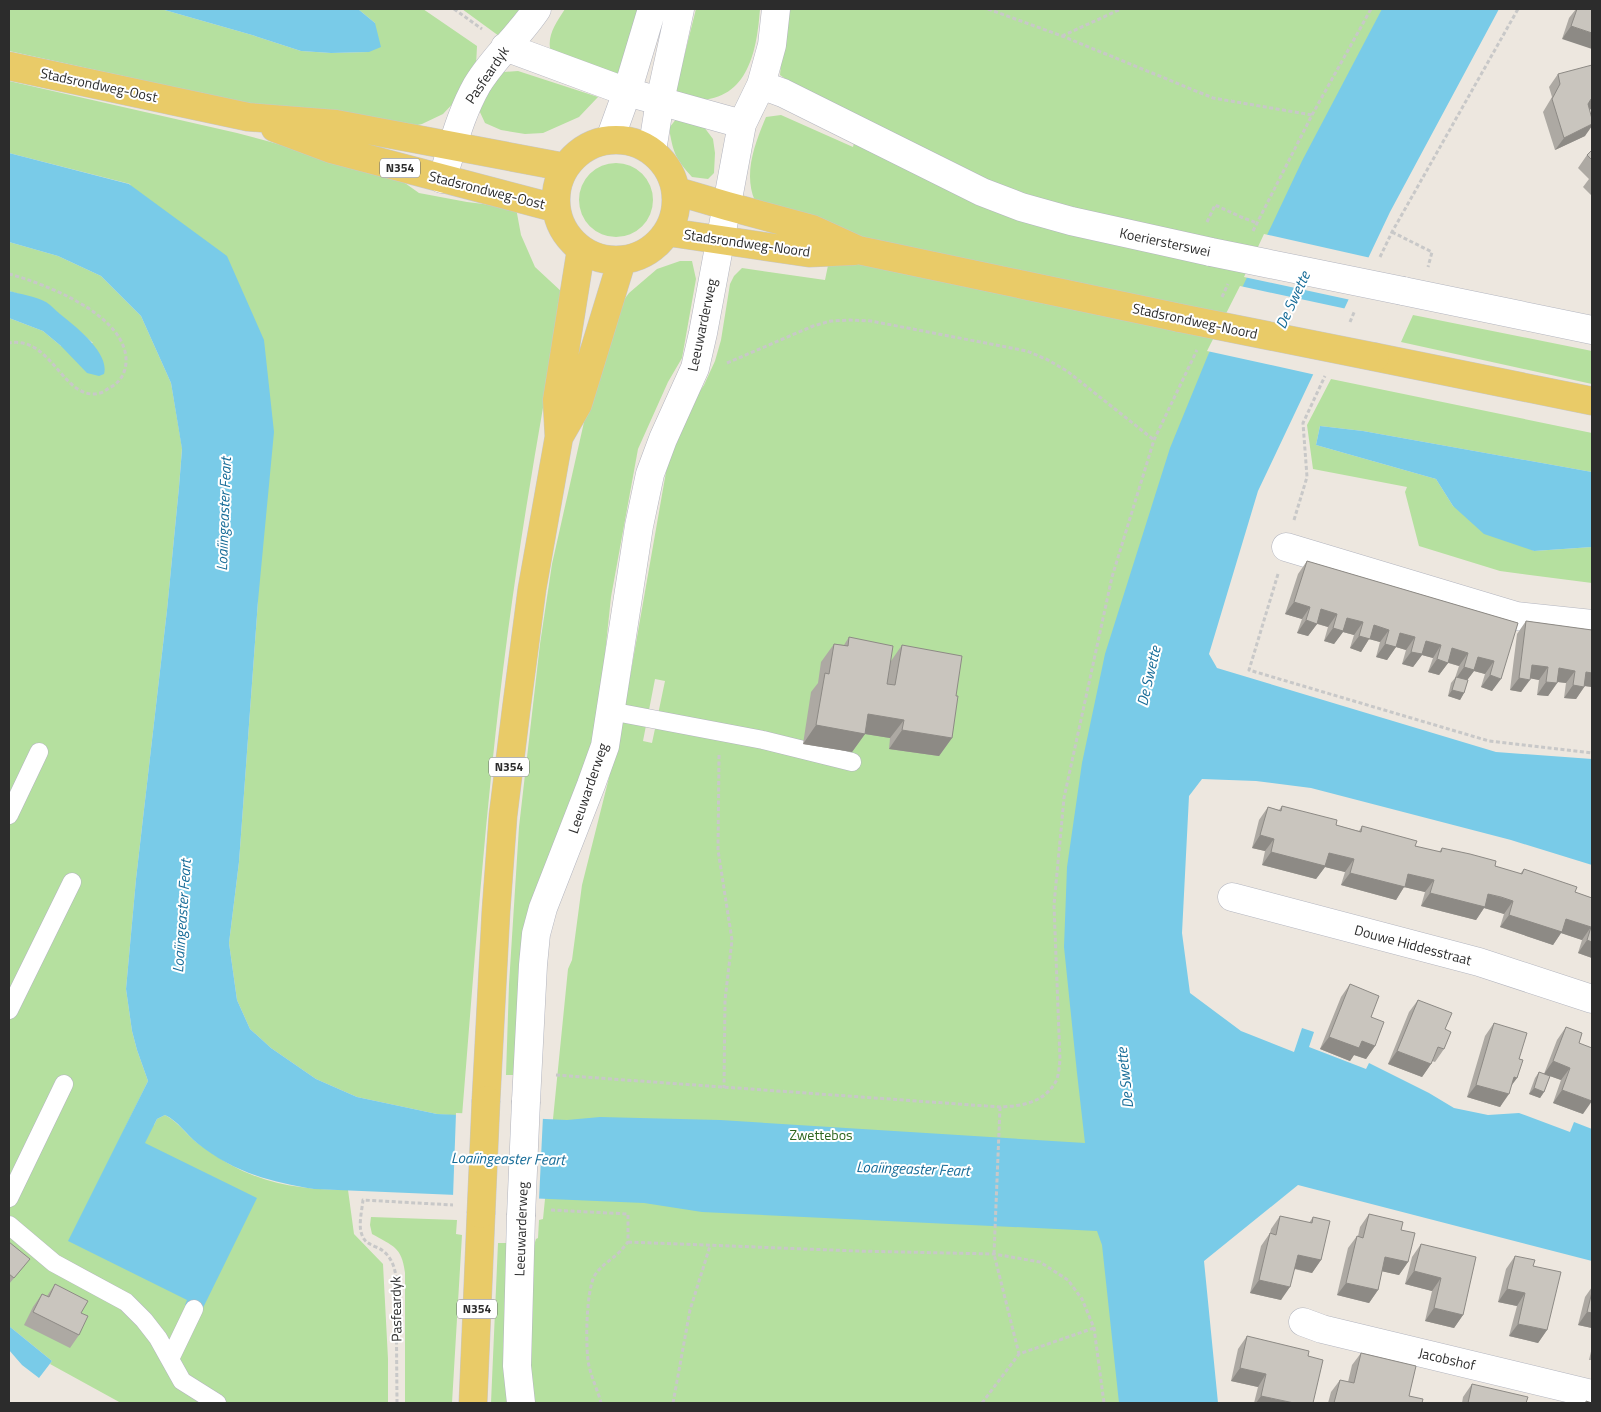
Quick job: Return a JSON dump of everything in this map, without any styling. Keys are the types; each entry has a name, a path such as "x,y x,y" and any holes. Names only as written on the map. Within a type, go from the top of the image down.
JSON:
{"main road":[{"name":"Stadsrondweg-Oost","path":"9,66 248,117 336,124 564,167"},
{"name":"Stadsrondweg-Oost","path":"248,117 331,149 555,208"},
{"path":"610,139 632,141 652,151 668,168 676,190 675,212 667,232 655,245 640,255 622,260 601,258 581,250 564,232 555,208 556,186 564,167 584,148 610,139"},
{"name":"Stadsrondweg-Noord","path":"676,190 812,229 858,250 1180,318 1592,401"},
{"name":"Stadsrondweg-Noord","path":"667,232 809,253 858,250"},
{"name":"N354","path":"473,1403 480,1214 503,816 532,590 559,437 557,400 581,250"},
{"name":"N354","path":"559,437 578,404 622,260"}],"street":[{"name":"Pasfeardyk","path":"442,179 462,114 478,84 505,47 537,9"},
{"path":"610,139 652,9"},
{"path":"652,151 660,101 680,9"},
{"name":"Leeuwarderweg","path":"521,1403 517,1366 521,1216 526,1073 536,934 543,908 605,746 639,526 650,474 663,438 695,368 742,124 761,85 772,45 776,9"},
{"path":"505,47 626,92 742,124"},
{"name":"Koeriersterswei","path":"761,85 982,192 1071,221 1211,252 1592,330"},
{"path":"1286,547 1516,616 1592,624"},
{"name":"Douwe Hiddesstraat","path":"1232,897 1479,962 1592,999"},
{"name":"Jacobshof","path":"1303,1322 1322,1329 1592,1394"}],"lane":[{"path":"610,711 763,740 852,762"},
{"path":"9,814 39,752"},
{"path":"9,1010 72,882"},
{"path":"9,1198 64,1084"},
{"path":"9,1225 54,1263 126,1302 158,1338 182,1381 217,1403"},
{"path":"170,1359 194,1309"}],"path":[{"path":"454,9 505,47"},
{"path":"988,9 1062,36 1213,98 1312,115"},
{"path":"1062,36 1121,9"},
{"path":"1253,231 1312,115 1370,9"},
{"path":"1380,259 1392,232 1518,9"},
{"path":"1208,219 1215,205 1257,223"},
{"path":"1392,232 1432,252 1427,270"},
{"path":"9,274 59,291 94,312 113,330 125,346 126,363 123,377 115,385 100,393 86,393 68,382 54,363 40,351 18,341 9,343"},
{"path":"1220,301 1228,284"},
{"path":"1346,330 1358,304"},
{"path":"695,368 705,370 718,367 813,326 831,321 871,321 1027,351 1067,371 1154,440"},
{"path":"526,1073 1000,1108 1031,1103 1041,1097 1056,1082 1060,1060 1054,905 1064,798 1112,577 1154,440 1199,344"},
{"path":"1325,375 1303,423 1307,477 1249,670 1488,741 1592,753"},
{"path":"719,731 718,850 732,940 726,1000 724,1088"},
{"path":"1000,1108 994,1254 1019,1354"},
{"name":"Pasfeardyk","path":"363,1200 361,1232 363,1238 366,1242 384,1252 391,1260 395,1269 397,1403"},
{"path":"601,1403 589,1368 586,1351 588,1297 594,1276 628,1242 994,1254 1040,1262 1068,1280 1082,1299 1094,1328 1104,1403"},
{"path":"674,1403 690,1310 710,1246"},
{"path":"982,1403 1019,1354 1094,1328"}],"green space":[{"path":"9,9 161,9 301,51 331,53 369,52 375,23 358,9 423,9 477,46 476,66 460,96 443,114 422,124 396,130 251,104 9,51"},
{"path":"462,9 521,9 499,36"},
{"path":"565,9 643,9 619,74 551,53 551,35"},
{"path":"696,9 760,9 759,24 752,55 747,70 739,82 715,98 697,100 675,93"},
{"name":"Zwettebos","path":"786,9 1391,9 1139,578 1123,1403 530,1403 531,1255 538,1238 539,1220 543,1219 568,969 572,960 582,885 620,734 669,455 692,403 704,385 715,361 721,340 730,284 734,276 742,268 825,280 836,227 755,201 750,180 750,169 758,137 766,117 781,115 853,147 860,118 794,85 780,75","holes":["655,679 665,681 652,743 643,741"]},
{"path":"518,71 598,97 579,117 543,133 525,134 501,130 485,123 479,110 489,83 504,72"},
{"path":"9,81 237,133 326,157 395,176 419,193 467,202 516,208 521,235 535,267 563,293 526,509 500,698 482,877 462,1116 437,1114 357,1097 316,1079 271,1048 250,1029 237,1000 229,943 239,862 258,601 130,184 9,153"},
{"path":"677,118 701,123 713,139 715,153 714,173 708,179 692,177 676,154 669,128"},
{"path":"609,163 623,163 637,169 647,179 653,193 651,214 637,231 623,237 609,237 595,231 585,221 579,207 579,193 585,179 595,169"},
{"path":"9,242 58,256 101,276 141,316 171,383 182,448 167,610 136,879 126,989 132,1031 148,1081 124,1130 154,1125 157,1119 165,1115 175,1121 200,1145 230,1165 250,1174 298,1187 348,1190 354,1234 383,1264 388,1359 388,1403 121,1403 50,1364 52,1361 9,1326 9,318 43,331 61,346 93,343 45,302 9,291"},
{"path":"680,261 692,261 696,279 682,358 668,382 638,449 611,597 596,740 581,782 517,1075 506,1075 509,984 519,827 540,644 552,564 591,391 620,305 629,293 657,269"},
{"path":"1413,315 1592,351 1592,384 1401,342"},
{"path":"1331,379 1592,433 1592,472 1363,431 1320,426 1316,445 1436,479 1453,506 1534,551 1592,547 1592,583 1500,571 1419,546 1405,492 1407,487 1313,469 1307,425"},
{"path":"371,1217 457,1220 456,1234 462,1235 452,1403 405,1403 404,1264 399,1252 395,1248 372,1234"},
{"path":"498,1243 508,1243 509,1403 491,1403"}],"water":[{"path":"161,9 358,9 375,23 381,47 369,52 331,53 301,51"},
{"path":"1382,9 1499,9 1390,212 1258,491 1209,654 1217,668 1496,752 1592,759 1592,865 1511,840 1311,788 1256,781 1202,779 1189,796 1182,933 1190,993 1241,1031 1294,1052 1302,1028 1314,1032 1309,1047 1366,1069 1369,1063 1429,1093 1454,1108 1488,1115 1519,1113 1570,1132 1574,1122 1592,1129 1592,1261 1298,1185 1204,1261 1218,1403 1119,1403 1102,1245 1097,1231 702,1212 644,1203 314,1189 267,1179 238,1168 197,1143 165,1115 157,1119 145,1143 257,1198 201,1312 185,1305 187,1300 68,1241 148,1081 132,1031 126,989 136,879 167,610 182,449 171,383 141,316 101,276 58,256 9,242 9,153 129,184 227,256 264,340 274,432 258,601 239,862 229,943 237,1000 250,1029 271,1048 316,1079 357,1097 437,1114 567,1120 600,1117 720,1120 1085,1143 1064,947 1067,867 1082,763 1105,654 1170,448 1208,355 1302,161"},
{"path":"9,291 46,302 74,325 97,349 102,357 104,374 99,376 87,373 61,346 43,331 9,318"},
{"path":"1320,426 1363,431 1592,472 1592,547 1534,551 1484,534 1453,506 1436,479 1316,445"},
{"path":"9,1326 52,1361 39,1378 22,1365 9,1350"}],"pier":[{"path":"1264,234 1371,258 1351,300 1244,277"},
{"path":"1240,286 1347,309 1316,375 1207,351"},
{"path":"456,1113 543,1116 539,1200 453,1197"}],"building":[{"path":"1577,9 1592,9 1592,33 1571,26"},
{"path":"1592,65 1592,98 1588,104 1592,124 1564,138 1552,99 1560,84 1558,74"},
{"path":"1592,150 1592,160 1587,155"},
{"path":"1307,561 1518,623 1501,679 1490,675 1494,661 1478,657 1474,670 1464,667 1468,653 1452,648 1448,663 1437,659 1441,645 1426,641 1422,654 1411,652 1415,637 1400,633 1396,647 1385,644 1389,630 1374,625 1370,639 1359,636 1363,622 1347,618 1343,631 1333,628 1337,614 1321,609 1317,624 1306,620 1310,607 1294,602"},
{"path":"1526,621 1592,630 1592,673 1586,672 1584,687 1573,685 1575,671 1559,668 1557,683 1546,682 1548,667 1532,665 1530,680 1519,678"},
{"path":"849,637 893,646 887,684 895,685 902,645 962,656 952,738 902,730 904,720 868,714 865,734 816,725 825,673 829,674 834,644 848,646"},
{"path":"1456,677 1468,680 1464,693 1452,690"},
{"path":"1282,806 1337,820 1336,825 1361,832 1362,826 1417,841 1415,846 1441,852 1442,848 1470,854 1496,861 1495,866 1522,874 1524,869 1577,887 1575,892 1592,898 1592,942 1587,940 1591,927 1566,919 1562,932 1509,915 1513,901 1501,897 1488,894 1485,907 1430,893 1434,880 1408,874 1405,887 1350,873 1354,859 1329,853 1325,866 1271,852 1274,839 1260,835 1268,807 1281,811"},
{"path":"1350,984 1379,996 1371,1017 1384,1022 1375,1046 1362,1041 1359,1048 1329,1037"},
{"path":"1418,1000 1452,1013 1445,1029 1451,1032 1444,1049 1438,1047 1431,1064 1397,1051"},
{"path":"1494,1023 1527,1033 1519,1059 1523,1060 1517,1078 1514,1077 1509,1094 1476,1085"},
{"path":"1566,1027 1582,1033 1579,1043 1592,1048 1592,1101 1562,1090 1570,1068 1553,1061"},
{"path":"1539,1072 1550,1076 1544,1092 1534,1088"},
{"path":"1369,1214 1403,1222 1401,1230 1415,1233 1408,1262 1385,1257 1378,1290 1346,1283 1357,1236 1363,1238"},
{"path":"1280,1216 1312,1223 1313,1217 1330,1221 1321,1260 1298,1255 1290,1287 1259,1280 1270,1233 1276,1235"},
{"path":"9,1242 30,1259 14,1278 9,1274"},
{"path":"1421,1244 1476,1257 1463,1315 1434,1308 1441,1278 1414,1271"},
{"path":"1515,1256 1535,1260 1533,1266 1561,1272 1547,1330 1518,1324 1525,1293 1507,1289"},
{"path":"55,1284 88,1301 81,1313 88,1316 79,1335 33,1312 42,1294 49,1297"},
{"path":"1592,1292 1592,1313 1587,1312"},
{"path":"1247,1336 1309,1351 1308,1356 1323,1360 1313,1403 1294,1403 1261,1396 1266,1374 1240,1368"},
{"path":"1361,1353 1416,1366 1409,1396 1423,1399 1422,1403 1334,1403 1340,1380 1354,1383"},
{"path":"1472,1384 1528,1397 1526,1403 1468,1403"}],"water label":[{"name":"De Swette","path":"1293,300"},
{"name":"Loaiïngeaster Feart","path":"224,514"},
{"name":"De Swette","path":"1149,676"},
{"name":"Loaiïngeaster Feart","path":"182,916"},
{"name":"De Swette","path":"1125,1078"},
{"name":"Loaiïngeaster Feart","path":"508,1159"},
{"name":"Loaiïngeaster Feart","path":"913,1169"}]}
